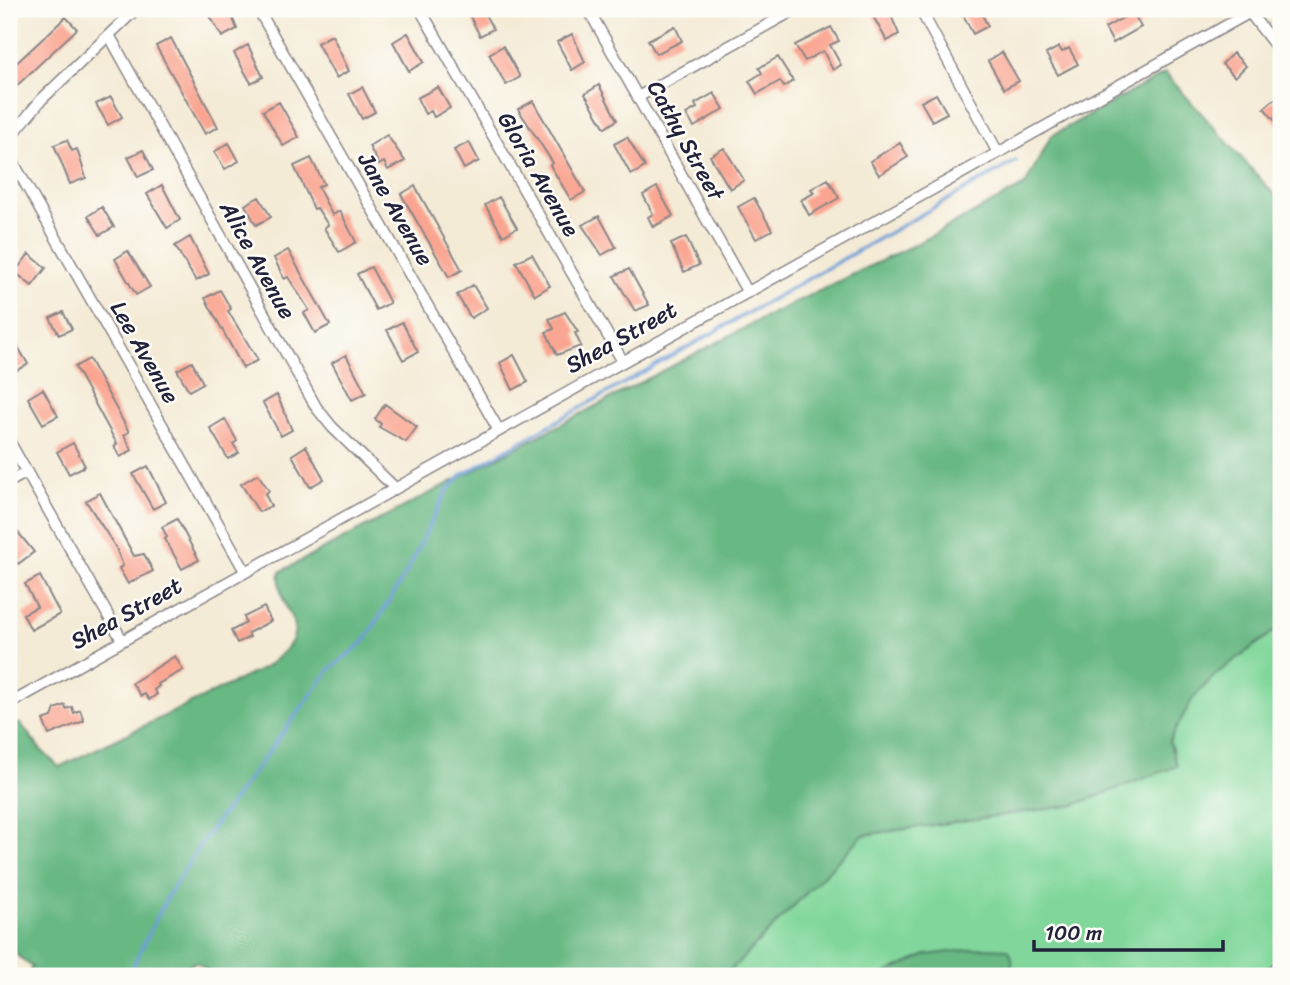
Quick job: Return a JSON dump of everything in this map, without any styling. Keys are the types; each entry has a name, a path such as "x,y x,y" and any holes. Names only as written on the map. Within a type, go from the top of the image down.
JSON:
{"street":[{"path":"9,139 33,108 136,9"},
{"name":"Jane Avenue","path":"258,9 498,429"},
{"name":"Gloria Avenue","path":"420,9 622,360"},
{"name":"Cathy Street","path":"588,9 747,291"},
{"path":"638,97 796,9"},
{"path":"919,9 997,151"},
{"path":"1253,11 1281,53"},
{"name":"Shea Street","path":"9,704 997,151 1253,11"},
{"name":"Alice Avenue","path":"108,35 316,407 332,428 394,487"},
{"name":"Lee Avenue","path":"9,155 245,571"},
{"path":"9,441 122,640"},
{"path":"9,482 27,472"},
{"path":"1271,976 1281,966"}],"green space":[{"path":"1165,73 1281,202 1281,631 1273,632 1216,674 1193,698 1169,741 1177,766 1074,805 863,835 725,976 216,976 196,962 168,976 27,976 32,967 9,949 9,723 21,724 40,749 59,767 264,668 292,642 295,631 280,588 280,572 767,316 922,241 1025,185 1051,136"},
{"path":"1281,631 1281,976 725,976 863,835 1074,805 1173,751 1169,741 1193,698 1216,674 1273,632"},
{"path":"983,948 1008,949 1012,963 1005,976 880,976 926,955"}],"building":[{"path":"206,9 229,9 237,29 222,37"},
{"path":"466,9 482,9 493,29 480,36"},
{"path":"869,9 888,9 899,34 887,41"},
{"path":"960,9 979,9 988,26 973,34"},
{"path":"1131,9 1141,27 1113,43 1105,28 1124,17 1122,13"},
{"path":"66,17 77,29 9,93 9,70"},
{"path":"675,26 682,41 656,54 648,40"},
{"path":"831,27 839,41 830,45 841,65 833,70 823,51 805,61 795,45"},
{"path":"408,33 424,62 409,71 393,42"},
{"path":"572,34 585,62 572,70 557,42"},
{"path":"332,35 349,71 336,78 317,43"},
{"path":"171,38 218,127 205,134 156,46"},
{"path":"248,45 263,77 251,83 234,53"},
{"path":"503,46 520,77 506,85 489,54"},
{"path":"1059,47 1062,52 1069,48 1078,64 1058,75 1046,54"},
{"path":"1002,52 1019,81 1004,89 988,61"},
{"path":"1233,53 1246,66 1235,77 1222,64"},
{"path":"778,57 793,81 784,87 780,81 757,94 749,81 762,73 759,68"},
{"path":"599,85 617,120 605,128 585,94"},
{"path":"362,87 375,112 362,119 349,94"},
{"path":"438,87 450,108 434,117 431,111 425,114 417,98"},
{"path":"714,93 724,109 694,127 686,114 697,108 695,104"},
{"path":"936,94 947,113 932,121 921,102"},
{"path":"111,97 122,117 108,125 96,104"},
{"path":"1277,97 1281,102 1281,128 1264,108"},
{"path":"533,101 585,192 571,200 550,165 553,163 518,109"},
{"path":"279,102 299,137 283,146 263,111"},
{"path":"387,135 405,161 388,170 384,162 379,165 369,146"},
{"path":"627,137 645,167 631,175 614,144"},
{"path":"67,140 72,151 77,149 86,178 70,184 54,145"},
{"path":"469,142 479,161 464,169 454,150"},
{"path":"229,143 239,161 225,169 214,152"},
{"path":"900,143 908,157 879,175 870,161"},
{"path":"724,148 744,180 730,189 710,156"},
{"path":"143,150 153,170 138,177 128,157"},
{"path":"311,158 324,184 318,187 332,215 340,211 356,242 339,252 324,228 328,225 317,208 314,209 294,166"},
{"path":"828,179 839,198 809,215 801,200 814,193 811,189"},
{"path":"162,185 180,220 167,228 147,194"},
{"path":"415,186 462,270 449,277 401,194"},
{"path":"657,187 673,216 653,227 648,217 653,214 643,195"},
{"path":"259,197 271,217 256,225 245,205"},
{"path":"499,197 517,228 503,236 485,205"},
{"path":"754,198 772,230 756,239 738,207"},
{"path":"102,207 114,227 100,235 88,216"},
{"path":"599,216 616,247 602,255 582,225"},
{"path":"190,237 209,274 196,281 175,246"},
{"path":"686,237 699,265 684,272 671,244"},
{"path":"288,250 330,325 315,333 304,313 309,310 288,277 284,279 274,258"},
{"path":"128,251 150,287 136,295 115,259"},
{"path":"29,254 46,268 32,286 15,272"},
{"path":"532,254 550,286 535,295 516,262"},
{"path":"371,267 390,303 376,310 357,274"},
{"path":"629,269 649,305 635,311 614,276"},
{"path":"473,285 487,308 471,318 457,295"},
{"path":"220,290 231,309 228,311 258,360 243,368 205,298"},
{"path":"63,312 72,329 59,335 50,318"},
{"path":"565,312 578,332 575,333 581,346 557,355 546,332 554,329 549,319"},
{"path":"402,322 418,352 403,360 387,330"},
{"path":"9,332 28,364 16,371 12,364 9,366"},
{"path":"346,355 366,393 352,400 332,363"},
{"path":"514,355 528,382 513,390 500,363"},
{"path":"89,359 129,432 124,435 132,450 120,457 114,446 117,444 75,367"},
{"path":"192,362 203,383 189,391 177,370"},
{"path":"43,389 58,416 43,424 28,398"},
{"path":"277,395 292,430 281,436 263,403"},
{"path":"385,404 417,427 406,442 379,427 381,424 375,419"},
{"path":"225,419 237,441 233,444 239,453 228,459 210,428"},
{"path":"73,443 85,466 69,474 57,452"},
{"path":"306,446 324,479 310,487 292,455"},
{"path":"148,466 166,502 153,509 133,474"},
{"path":"258,474 269,491 265,494 271,506 259,512 241,484"},
{"path":"100,493 134,556 144,554 153,571 128,584 119,568 123,566 116,548 86,501"},
{"path":"177,519 199,560 182,569 165,539 167,537 162,527"},
{"path":"17,531 34,552 18,564 9,552 9,538"},
{"path":"40,576 60,614 31,630 23,614 37,607 25,584"},
{"path":"264,607 271,621 248,633 250,637 237,643 231,631 246,623 244,617"},
{"path":"175,656 183,670 158,684 154,690 157,694 149,700 145,694 141,696 132,683"},
{"path":"65,705 66,709 72,707 74,713 80,710 84,721 49,735 43,720 52,717 55,709"}],"waterway":[{"path":"128,976 167,897 205,838 330,669 364,642 406,573 446,492 462,475 1016,161"}]}
